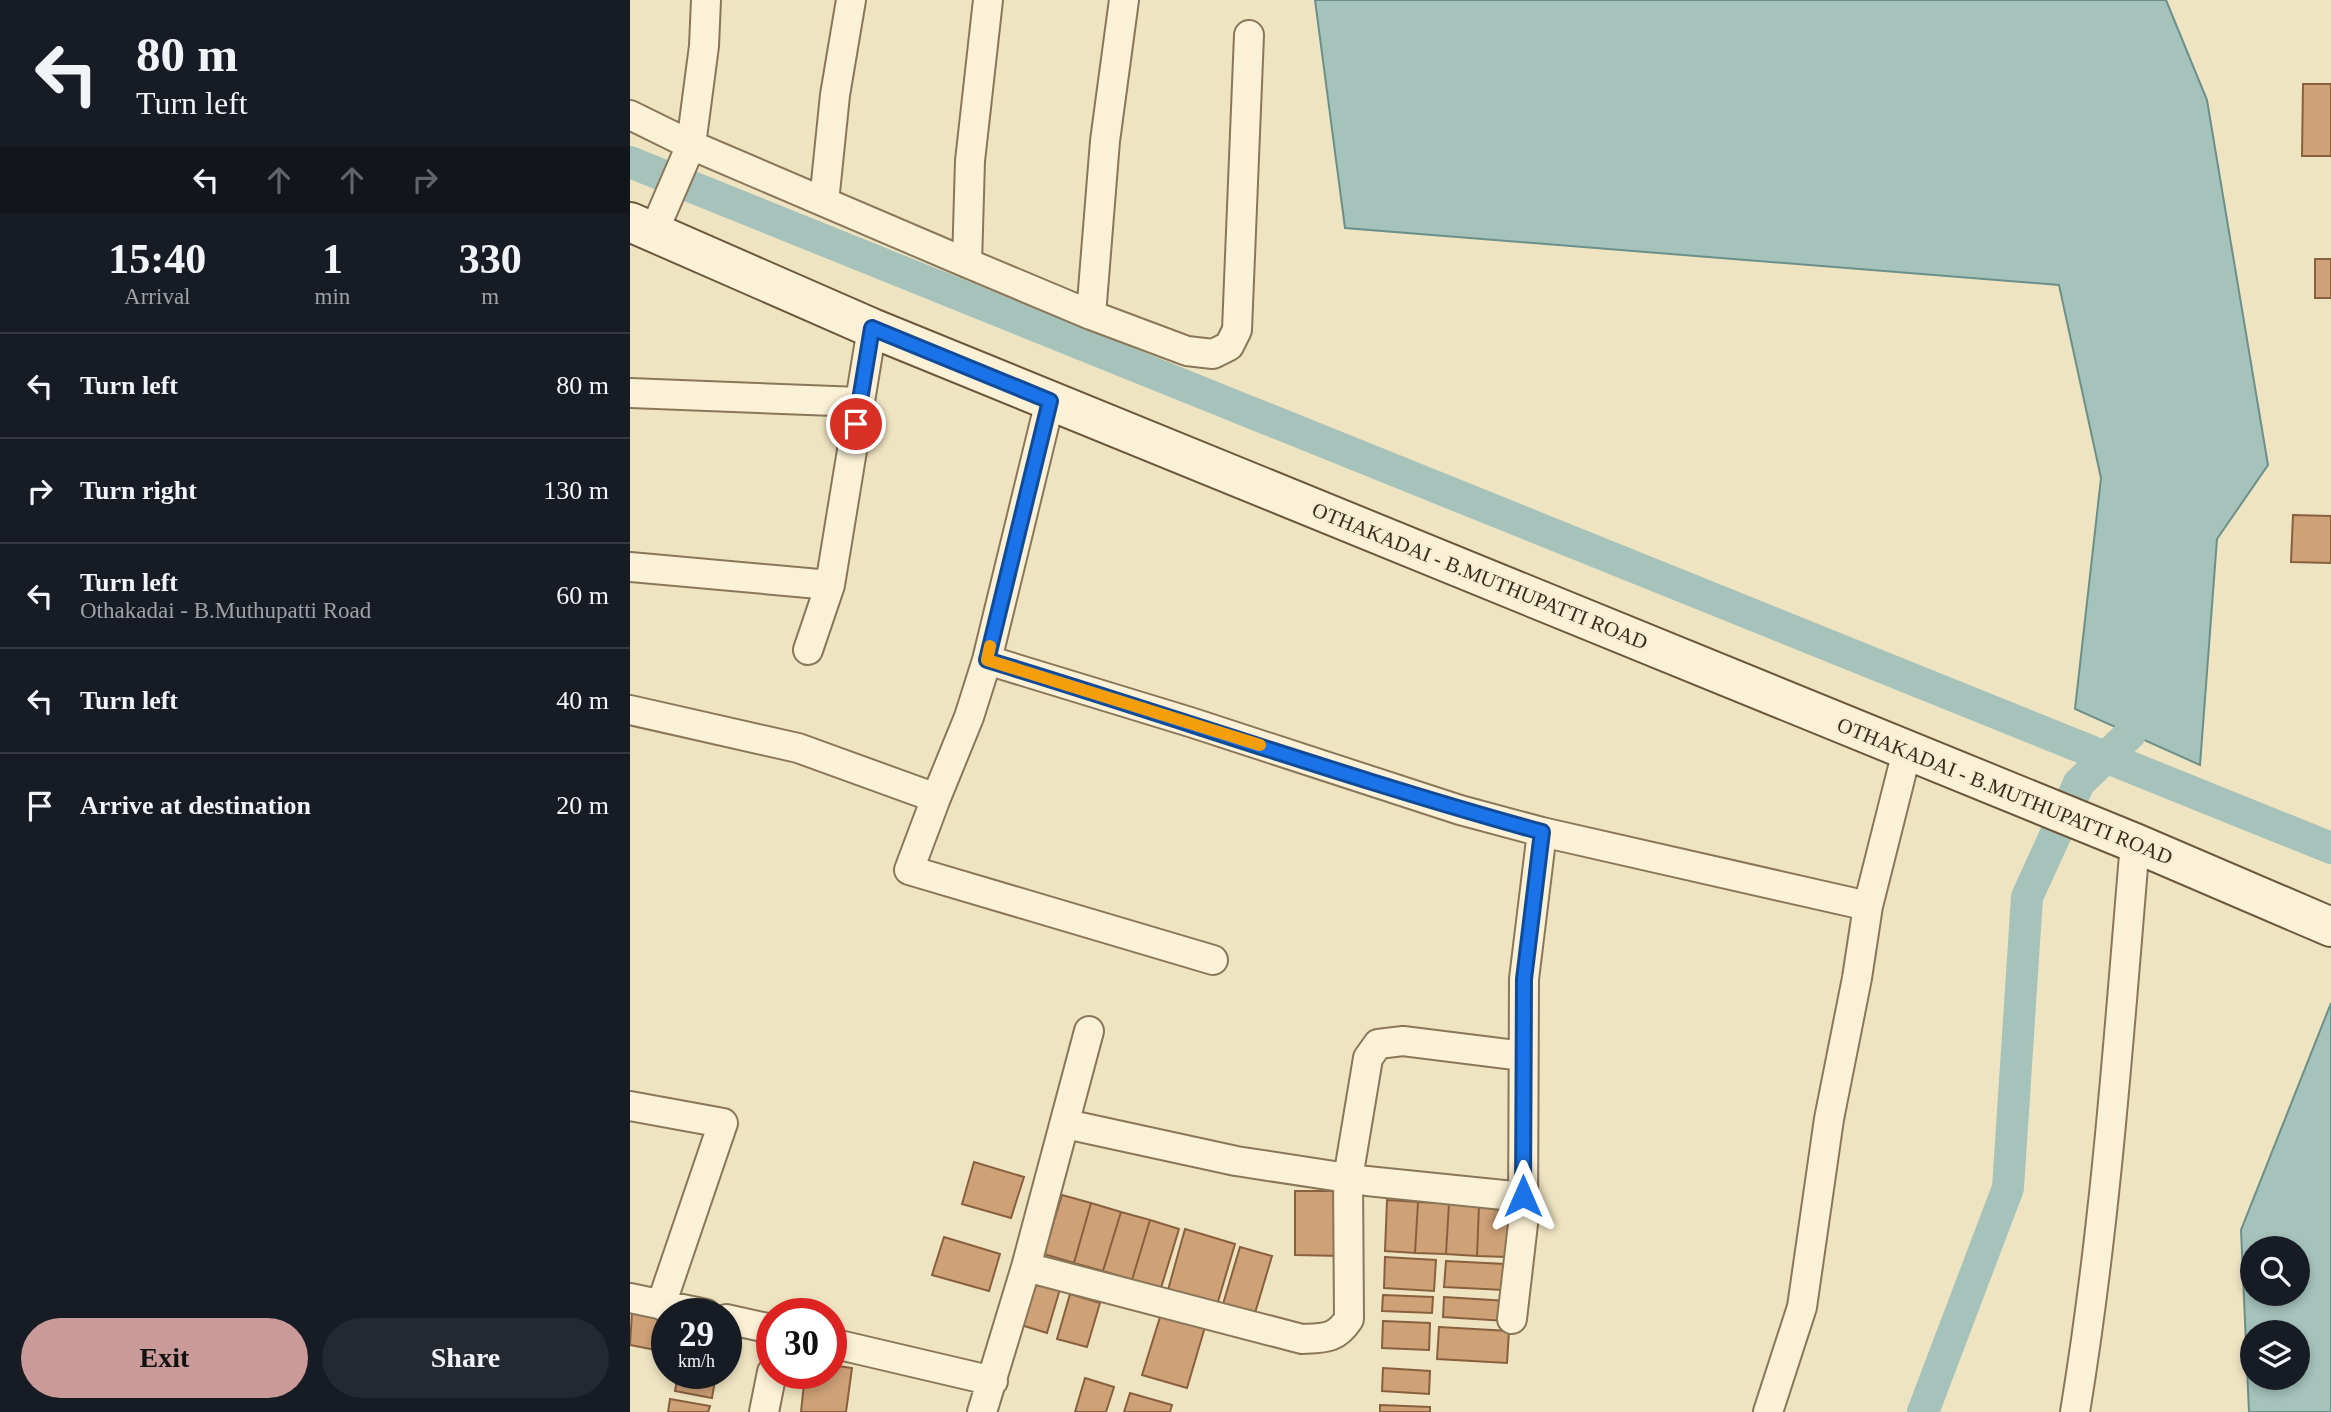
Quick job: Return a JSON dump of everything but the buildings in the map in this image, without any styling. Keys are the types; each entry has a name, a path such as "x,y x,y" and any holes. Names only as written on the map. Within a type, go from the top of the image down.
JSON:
{"main road":[{"name":"OTHAKADAI - B.MUTHUPATTI ROAD","path":"642,227 872,328 2135,843 2331,927"}],"street":[{"path":"642,227 681,168 704,46 706,0"},
{"path":"824,202 835,95 851,0"},
{"path":"967,263 970,161 988,0"},
{"path":"1091,315 1105,141 1124,0"},
{"path":"630,115 681,168 824,202 1091,315 1187,351 1213,354 1229,346 1237,330 1249,35"},
{"path":"808,650 830,585 872,328"},
{"path":"630,393 860,402"},
{"path":"1050,401 987,660 969,717 909,870 1213,960"},
{"path":"630,567 830,585"},
{"path":"987,660 1203,726 1460,810 1542,832 1868,906"},
{"path":"630,710 798,748 936,798"},
{"path":"1768,1412 1802,1307 1829,1119 1857,978 1868,906 1907,751"},
{"path":"1512,1319 1523,1224 1524,979 1542,832"},
{"path":"2075,1412 2088,1330 2111,1122 2135,843"},
{"path":"982,1412 1026,1267 1089,1031"},
{"path":"1026,1267 1302,1339 1328,1338 1341,1331 1349,1319 1348,1178 1368,1058 1378,1044 1403,1041 1523,1056"},
{"path":"630,1105 723,1123 663,1298"},
{"path":"1066,1124 1236,1161 1348,1178 1523,1196"},
{"path":"630,1298 651,1303"},
{"path":"847,1347 993,1381"},
{"path":"764,1412 769,1389"}],"water":[{"path":"1315,0 2166,0 2207,100 2268,465 2217,539 2200,765 2075,709 2101,478 2059,285 1345,228"},
{"path":"2331,1003 2331,1412 2249,1412 2248,1390 2310,1390 2310,1320 2245,1320 2244,1306 2310,1306 2310,1236 2241,1236 2241,1230"}],"waterway":[{"path":"630,162 2331,848"},
{"path":"1923,1412 2008,1188 2027,897 2079,783 2130,734 2136,692"}],"slow traffic":[{"path":"990,646 987,660 1260,745"}],"route":[{"path":"856,424 872,328 1050,401 987,660 1190,722 1460,810 1542,832 1524,979 1523,1196"}]}
